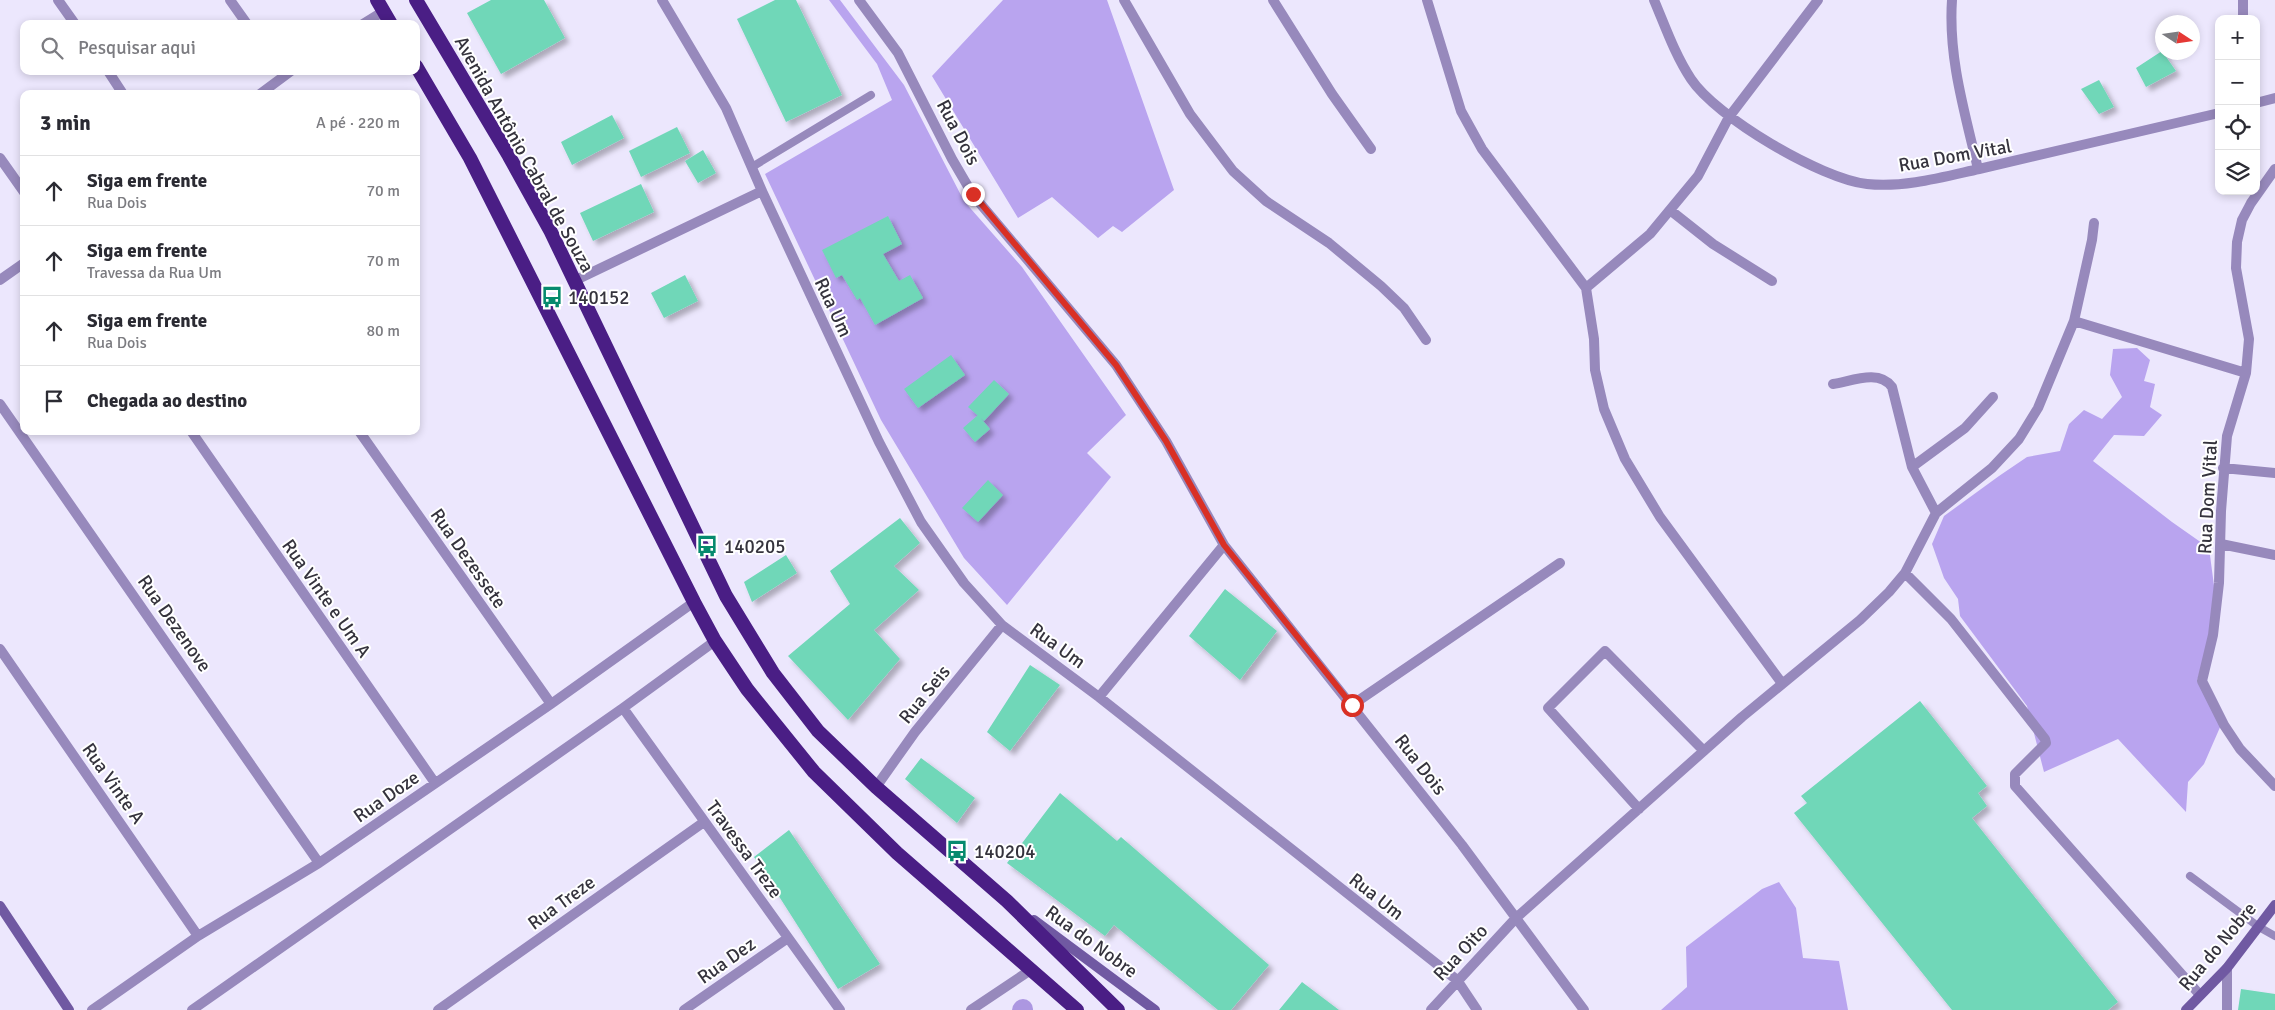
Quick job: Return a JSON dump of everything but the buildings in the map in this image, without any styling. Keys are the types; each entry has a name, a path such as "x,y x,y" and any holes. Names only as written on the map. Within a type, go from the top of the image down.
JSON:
{"highway":[{"name":"Avenida Antônio Cabral de Souza","path":"416,0 509,156 576,280 726,596 773,673 818,731 876,787 1007,901 1118,1010"},
{"path":"380,5 389,20"},
{"path":"420,73 470,158 694,602 715,641 747,689 814,772 897,853 1032,969 1076,1010"}],"main road":[{"name":"Rua do Nobre","path":"1007,901 1156,1010"},
{"name":"Rua do Nobre","path":"2186,1010 2227,968 2275,904"},
{"path":"0,907 69,1010"}],"street":[{"path":"58,0 72,20"},
{"path":"230,0 243,20"},
{"name":"Rua Um","path":"662,0 726,108 762,191 879,442 921,522 964,582 1002,625 1099,697 1457,980 1477,1010"},
{"name":"Rua Dois","path":"859,0 898,53 952,159 973,194 1116,365 1166,441 1224,545 1462,845 1584,1010"},
{"path":"1124,0 1190,114 1233,171 1266,201 1329,242 1382,286 1404,308 1426,340"},
{"path":"1273,0 1327,86 1371,149"},
{"path":"1427,0 1461,111 1482,149 1586,288 1594,339 1595,370 1604,409 1625,459 1660,517 1781,682"},
{"name":"Rua Dom Vital","path":"1654,0 1691,79 1709,101 1788,153 1827,174 1849,181 1886,185 1951,177 1978,169 2215,114"},
{"path":"1586,288 1650,234 1698,176 1730,116 1818,0"},
{"path":"1952,0 1952,50 1955,73 1978,169"},
{"path":"2243,0 2243,15"},
{"path":"367,20 380,5"},
{"path":"111,75 120,90"},
{"path":"265,90 282,75"},
{"path":"2260,102 2275,98"},
{"path":"0,158 20,186"},
{"name":"Rua Dom Vital","path":"2260,186 2275,170"},
{"path":"576,280 762,191"},
{"name":"Rua Dom Vital","path":"2254,195 2242,220 2237,242 2236,268 2249,339 2246,373 2227,436 2223,468 2222,544 2213,635 2202,681 2224,725 2240,749 2275,786"},
{"path":"1670,210 1713,244 1772,282"},
{"path":"1833,384 1877,377 1886,379 1892,387 1912,467 1936,514 1992,468 2019,439 2038,408 2074,321 2094,223"},
{"path":"0,280 20,266"},
{"path":"2074,321 2246,373"},
{"path":"1912,467 1965,428 1993,397"},
{"name":"Rua Dezenove","path":"0,404 20,433"},
{"name":"Rua Dezenove","path":"22,435 319,863"},
{"name":"Rua Vinte e Um A","path":"194,435 435,783"},
{"name":"Rua Dezessete","path":"362,435 551,704"},
{"path":"2223,468 2275,473"},
{"name":"Rua Oito","path":"1431,1010 1516,918 1781,682 1860,620 1904,573 1936,514"},
{"path":"2222,544 2275,555"},
{"path":"1099,697 1224,545"},
{"path":"1352,705 1560,563"},
{"path":"1904,573 1964,634 2045,739 2046,743 2015,774 2015,786 2200,995"},
{"name":"Rua Doze","path":"92,1010 198,936 319,863 551,704 694,602"},
{"name":"Rua Seis","path":"876,787 915,732 1002,625"},
{"path":"192,1010 715,641"},
{"name":"Rua Vinte A","path":"0,650 198,936"},
{"path":"1639,809 1548,708 1605,651 1704,751"},
{"name":"Travessa Treze","path":"622,708 840,1010"},
{"name":"Rua Treze","path":"438,1010 704,822"},
{"name":"Rua Dez","path":"684,1010 788,938"},
{"path":"2227,968 2227,1010"},
{"path":"971,1010 1032,969"}],"lane":[{"path":"752,167 871,95"},
{"path":"2190,876 2259,927 2275,936"}],"shaded area":[{"path":"829,0 840,0 904,85 964,201 1022,267 1126,415 1087,453 1111,477 1007,605 964,558 881,420 765,174 892,100 877,64"},
{"path":"1003,0 1107,0 1174,190 1122,232 1113,226 1098,238 1052,197 1018,218 932,76"},
{"path":"2137,348 2150,360 2144,381 2155,384 2150,407 2162,415 2144,436 2114,435 2093,461 2209,548 2215,593 2209,642 2197,681 2221,725 2204,764 2188,782 2186,812 2118,739 2044,772 2027,706 1960,616 1958,599 1944,578 1932,544 1944,516 1999,476 2027,457 2060,451 2069,424 2084,410 2102,419 2122,397 2110,375 2113,349"},
{"path":"1779,882 1796,908 1803,958 1839,961 1848,1010 1661,1010 1687,987 1686,947 1762,889"}],"place":[{"name":"140152","path":"552,297"},
{"name":"140205","path":"707,546"},
{"name":"140204","path":"957,851"}],"route":[{"path":"973,194 1116,365 1166,441 1224,545 1352,705"}]}
